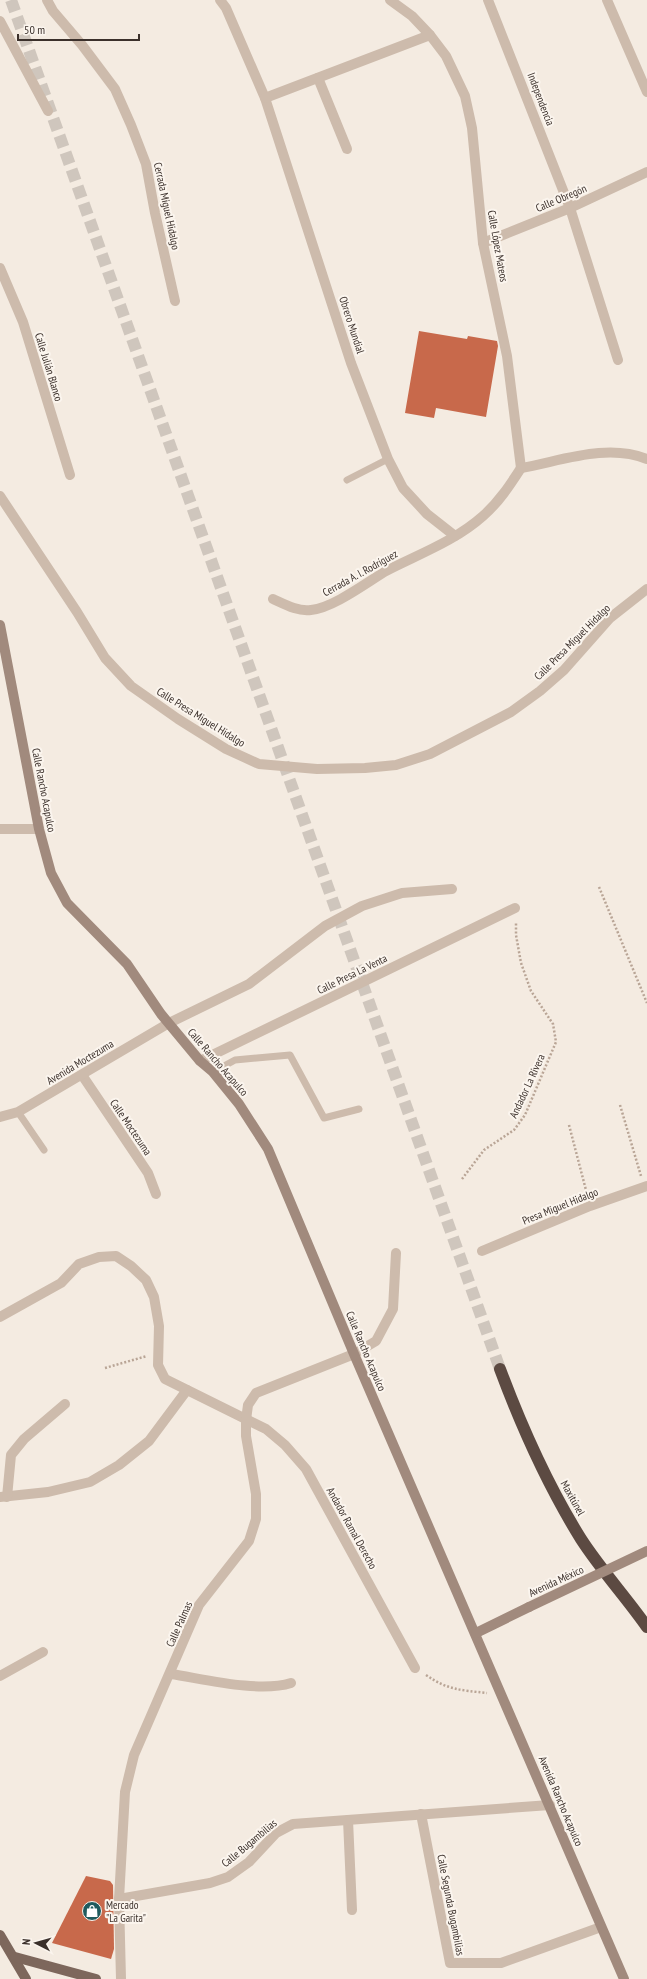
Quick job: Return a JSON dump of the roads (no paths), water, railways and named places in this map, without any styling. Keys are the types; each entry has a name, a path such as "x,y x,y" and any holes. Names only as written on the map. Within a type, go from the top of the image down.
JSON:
{"highway":[{"name":"Maxitúnel","path":"500,1369 520,1423 548,1479 582,1540 645,1624"}],"main road":[{"name":"Calle Rancho Acapulco","path":"0,625 39,829 51,873 67,903 126,964 161,1014 200,1061 213,1072 239,1104 268,1149 354,1354 476,1633"},
{"name":"Avenida México","path":"476,1633 647,1551"},
{"name":"Avenida Rancho Acapulco","path":"476,1633 500,1695 550,1805 624,1979"},
{"path":"0,1934 15,1957 26,1979"},
{"path":"15,1957 96,1979"}],"street":[{"name":"Cerrada Miguel Hidalgo","path":"47,0 53,11 82,44 115,89 131,125 146,164 155,213 175,301"},
{"name":"Obrero Mundial","path":"220,0 226,8 265,98 351,363 388,459 403,488 426,514 455,536"},
{"name":"Calle López Mateos","path":"390,0 412,16 430,35 446,56 465,96 472,128 483,242 507,356 521,468"},
{"name":"Independencia","path":"488,0 570,208 618,360"},
{"path":"607,0 647,92"},
{"path":"0,20 48,112"},
{"path":"265,98 430,35"},
{"path":"318,78 347,149"},
{"name":"Calle Obregón","path":"483,242 570,208 647,172"},
{"name":"Calle Julián Blanco","path":"0,268 23,322 70,475"},
{"path":"521,468 602,452 620,452 647,458"},
{"name":"Cerrada A. I. Rodríguez","path":"273,599 302,610 310,611 325,607 387,571 455,536 483,516 505,492 521,468"},
{"name":"Calle Presa Miguel Hidalgo","path":"0,496 77,612 105,658 131,686 226,749 259,764 317,769 365,768 396,765 430,754 511,712 540,691 564,670 610,618 647,589"},
{"path":"0,829 39,829"},
{"name":"Avenida Moctezuma","path":"0,1117 18,1112 169,1022 249,984 325,926 362,906 402,892 452,889"},
{"name":"Calle Presa La Venta","path":"200,1061 515,908"},
{"name":"Calle Moctezuma","path":"82,1075 148,1173 156,1194"},
{"name":"Presa Miguel Hidalgo","path":"482,1251 590,1206 646,1186"},
{"name":"Calle Palmas","path":"121,1979 119,1899 125,1792 134,1755 171,1674 199,1605 249,1541 256,1518 256,1494 246,1436 248,1405 256,1393 354,1354 376,1341 393,1309 396,1253"},
{"name":"Andador Ramal Derecho","path":"0,1317 61,1283 79,1264 99,1257 116,1256 131,1266 146,1280 154,1297 158,1326 158,1365 165,1379 266,1429 285,1445 306,1469 415,1668"},
{"path":"65,1404 24,1439 11,1455 4,1496 48,1492 90,1482 119,1465 149,1441 187,1390"},
{"path":"0,1676 43,1652"},
{"path":"171,1674 238,1684 282,1686 291,1683"},
{"name":"Calle Bugambilias","path":"119,1899 210,1883 228,1877 249,1862 276,1833 293,1824 550,1805"},
{"name":"Calle Segunda Bugambilias","path":"422,1814 450,1963 501,1963 601,1926"},
{"path":"348,1820 352,1910"}],"lane":[{"path":"347,480 388,459"},
{"path":"213,1072 235,1060 290,1055 324,1118 359,1109"},
{"path":"18,1112 44,1150"}],"tunnel":[{"path":"11,0 500,1369"}],"place":[{"name":"Mercado \"La Garita\"","path":"92,1911"}]}
